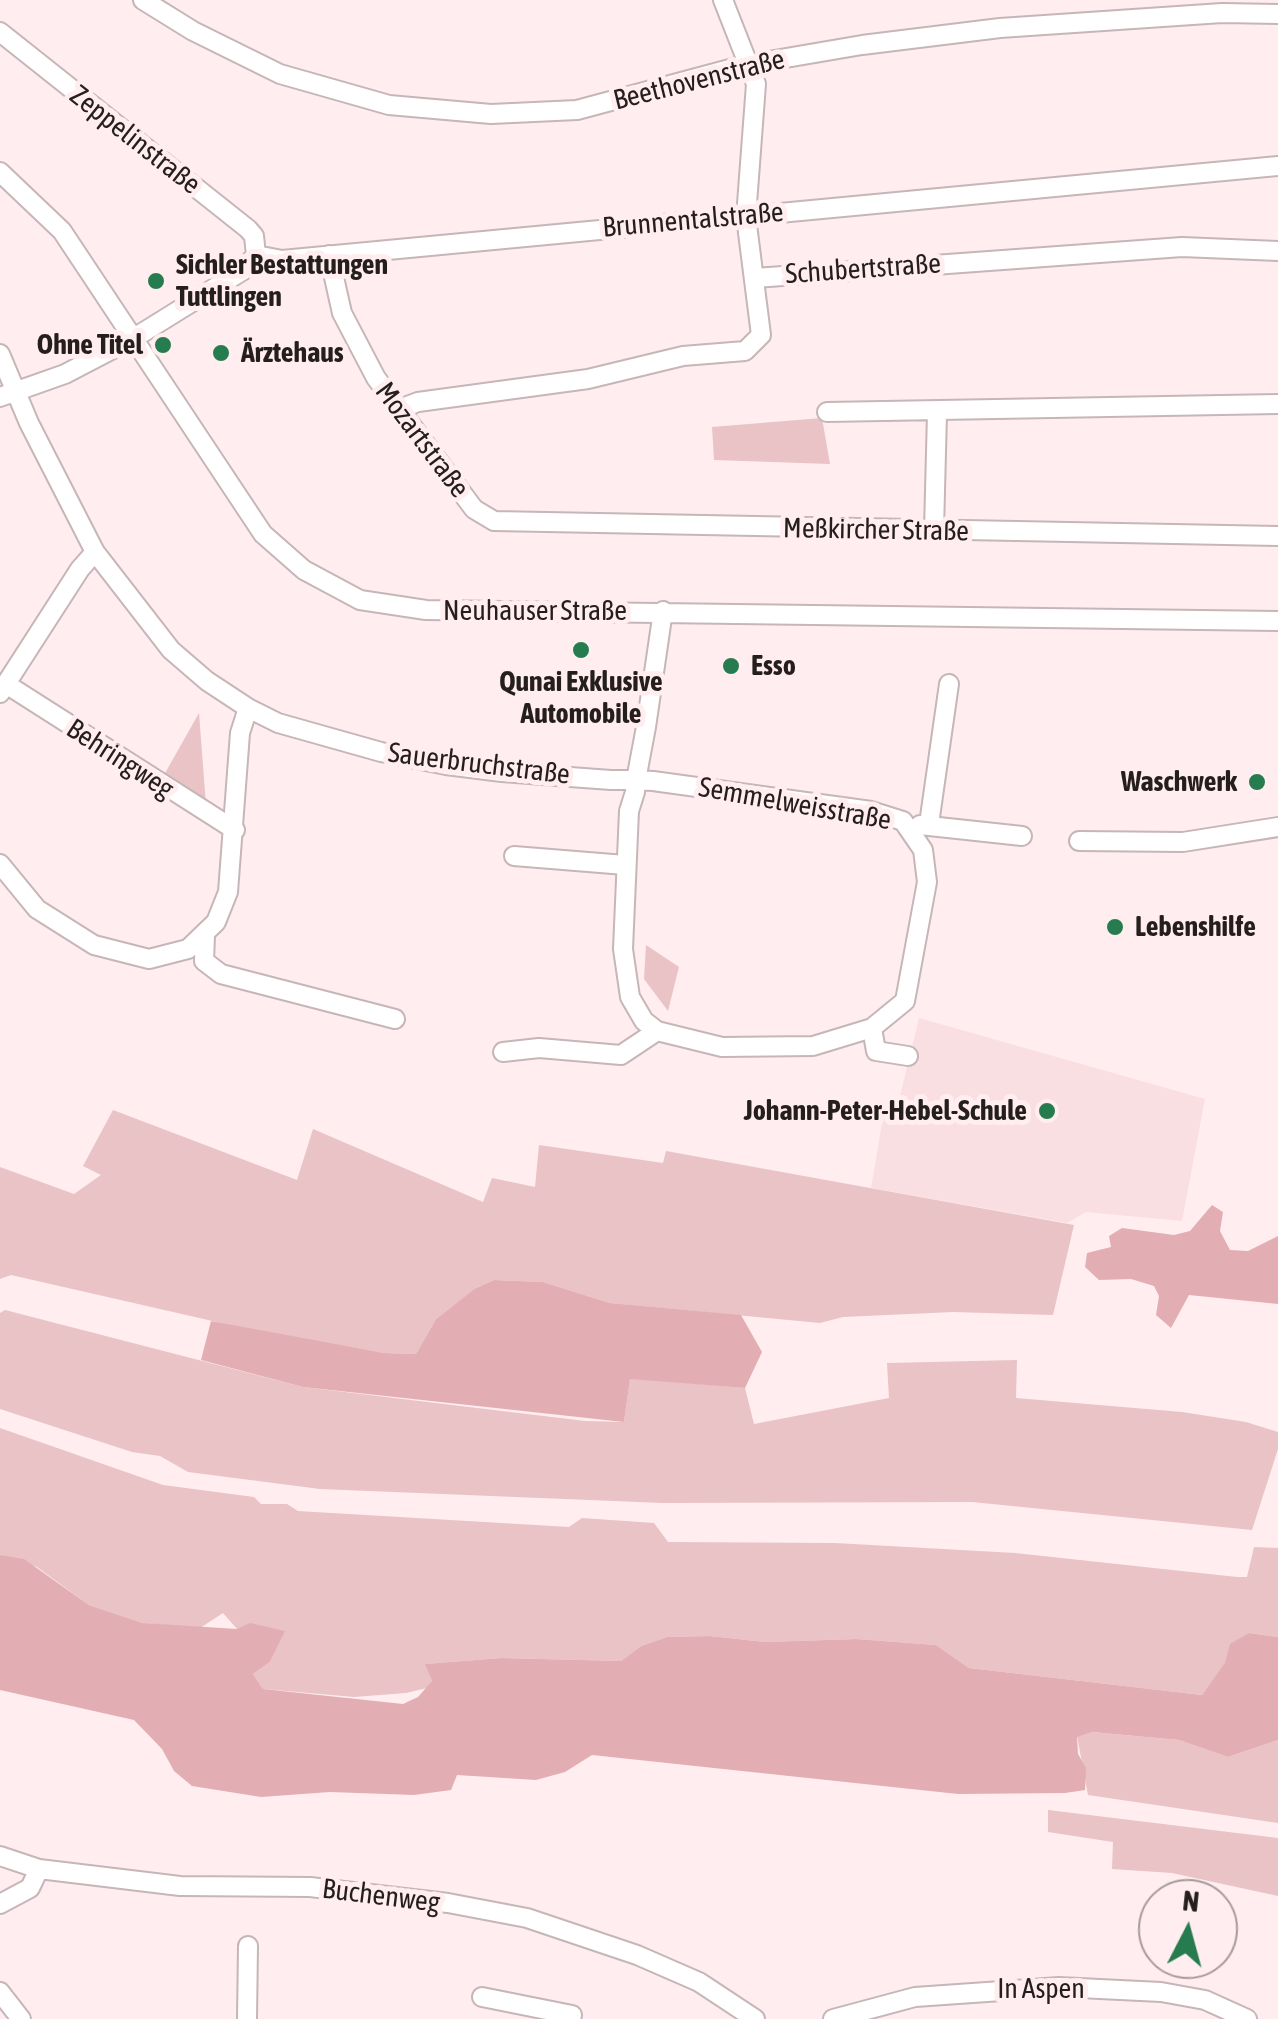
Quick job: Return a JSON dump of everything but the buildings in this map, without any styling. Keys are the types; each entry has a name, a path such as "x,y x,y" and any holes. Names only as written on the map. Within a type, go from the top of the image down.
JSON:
{"street":[{"name":"Beethovenstraße","path":"143,0 193,31 280,74 390,105 491,114 577,110 745,65 1000,28 1222,13 1278,14"},
{"path":"723,0 745,65 756,84 746,217 756,278"},
{"name":"Zeppelinstraße","path":"0,32 248,229 254,236 256,256"},
{"name":"Brunnentalstraße","path":"256,256 282,260 1278,166"},
{"name":"Neuhauser Straße","path":"0,172 62,231 262,534 329,585 360,600 401,609 1278,621"},
{"name":"Schubertstraße","path":"402,408 418,402 588,379 683,356 745,351 760,335 756,278 1182,248 1278,251"},
{"name":"Mozartstraße","path":"328,255 342,313 376,378 477,512"},
{"path":"8,395 134,338 242,271 256,256"},
{"name":"Sauerbruchstraße","path":"0,354 8,395 96,552 171,650 212,685 278,723 443,764 636,780"},
{"path":"827,412 1278,404"},
{"path":"934,530 937,413"},
{"name":"Meßkircher Straße","path":"477,512 494,521 522,522 1278,536"},
{"path":"3,689 80,569 96,552"},
{"path":"503,1052 539,1048 621,1055 657,1031 644,1021 630,997 626,976 625,866 663,611"},
{"name":"Semmelweisstraße","path":"831,1044 872,1028 905,1001 914,968 927,863 919,826 949,684"},
{"name":"Behringweg","path":"3,689 236,830"},
{"path":"0,864 37,909 72,934 113,952 163,958 188,949 205,936 223,910 228,892 236,830 240,734 248,708"},
{"name":"Semmelweisstraße","path":"636,780 871,811 919,826"},
{"path":"919,826 1022,836"},
{"path":"1079,841 1183,842 1278,826"},
{"path":"514,856 625,866"},
{"path":"205,936 204,961 221,974 395,1019"},
{"path":"872,1028 876,1051"},
{"name":"Semmelweisstraße","path":"657,1031 722,1047 760,1050 831,1044 908,1056"},
{"name":"Buchenweg","path":"0,1856 39,1869 180,1886 369,1892 526,1918 637,1955 699,1982 755,2019"},
{"path":"0,1904 30,1888 39,1869"},
{"path":"248,1946 248,2019"},
{"name":"In Aspen","path":"834,2019 915,1997 1059,1987 1161,1992 1205,2000 1246,2019"},
{"path":"0,1992 20,2019"},
{"path":"482,1997 572,2015 572,2019"}],"shaded area":[{"path":"822,418 830,464 714,460 712,427"},
{"path":"199,713 206,805 164,775"},
{"path":"646,945 679,967 668,1011 644,979"},
{"name":"Johann-Peter-Hebel-Schule","path":"919,1018 1205,1099 1182,1221 1086,1212 1067,1223 871,1188 882,1123 900,1096"},
{"path":"113,1110 297,1180 313,1129 483,1202 492,1178 535,1187 539,1145 663,1163 666,1151 1074,1225 1053,1315 953,1312 843,1317 820,1323 610,1303 543,1282 494,1280 474,1289 436,1319 416,1354 384,1353 252,1330 11,1275 0,1279 0,1167 74,1194 101,1175 83,1166"},
{"path":"1212,1205 1223,1212 1220,1231 1230,1250 1248,1251 1278,1236 1278,1304 1189,1295 1171,1328 1156,1315 1159,1296 1154,1286 1131,1279 1099,1280 1085,1267 1087,1253 1111,1247 1109,1236 1122,1228 1174,1235 1190,1231"},
{"path":"494,1280 543,1282 610,1303 741,1315 762,1352 745,1388 630,1379 624,1422 303,1387 201,1360 211,1321 384,1353 416,1354 436,1319 474,1289"},
{"path":"5,1310 303,1387 585,1421 624,1422 630,1378 745,1388 754,1424 889,1398 887,1363 1017,1360 1016,1398 1182,1412 1246,1422 1278,1432 1278,1449 1252,1530 972,1502 663,1503 320,1489 188,1472 160,1456 132,1452 0,1409 0,1313"},
{"path":"0,1428 163,1485 254,1497 261,1504 287,1504 298,1511 569,1527 582,1518 654,1523 668,1542 835,1543 1015,1553 1237,1577 1247,1577 1254,1547 1278,1548 1278,1637 1249,1633 1202,1695 969,1668 936,1645 856,1639 765,1642 710,1636 667,1637 641,1646 621,1661 501,1658 426,1664 432,1681 427,1688 406,1693 354,1697 263,1689 253,1674 270,1662 284,1632 237,1629 223,1613 200,1628 143,1623 89,1605 37,1567 0,1555"},
{"path":"0,1555 24,1559 89,1605 143,1623 237,1629 250,1623 285,1631 270,1662 253,1674 263,1689 403,1704 418,1697 432,1681 425,1664 501,1658 621,1661 641,1646 667,1637 710,1636 765,1642 856,1639 936,1645 969,1668 1202,1695 1225,1663 1230,1644 1249,1633 1278,1637 1278,1740 1228,1757 1179,1740 1092,1732 1077,1737 1078,1754 1086,1768 1085,1790 1065,1793 958,1794 592,1755 565,1772 536,1780 457,1775 451,1790 414,1795 330,1792 261,1797 192,1786 174,1771 162,1749 134,1720 0,1690"},
{"path":"1092,1732 1179,1740 1228,1757 1278,1740 1278,1823 1088,1795 1077,1736"},
{"path":"1048,1810 1278,1838 1278,1896 1238,1887 1238,1879 1200,1879 1112,1869 1113,1842 1048,1832"}],"place":[{"name":"Sichler Bestattungen Tuttlingen","path":"156,281"},
{"name":"Ohne Titel","path":"163,345"},
{"name":"Ärztehaus","path":"221,353"},
{"name":"Qunai Exklusive Automobile","path":"581,650"},
{"name":"Esso","path":"731,666"},
{"name":"Waschwerk","path":"1257,782"},
{"name":"Lebenshilfe","path":"1115,927"},
{"name":"Johann-Peter-Hebel-Schule","path":"1047,1111"}]}
